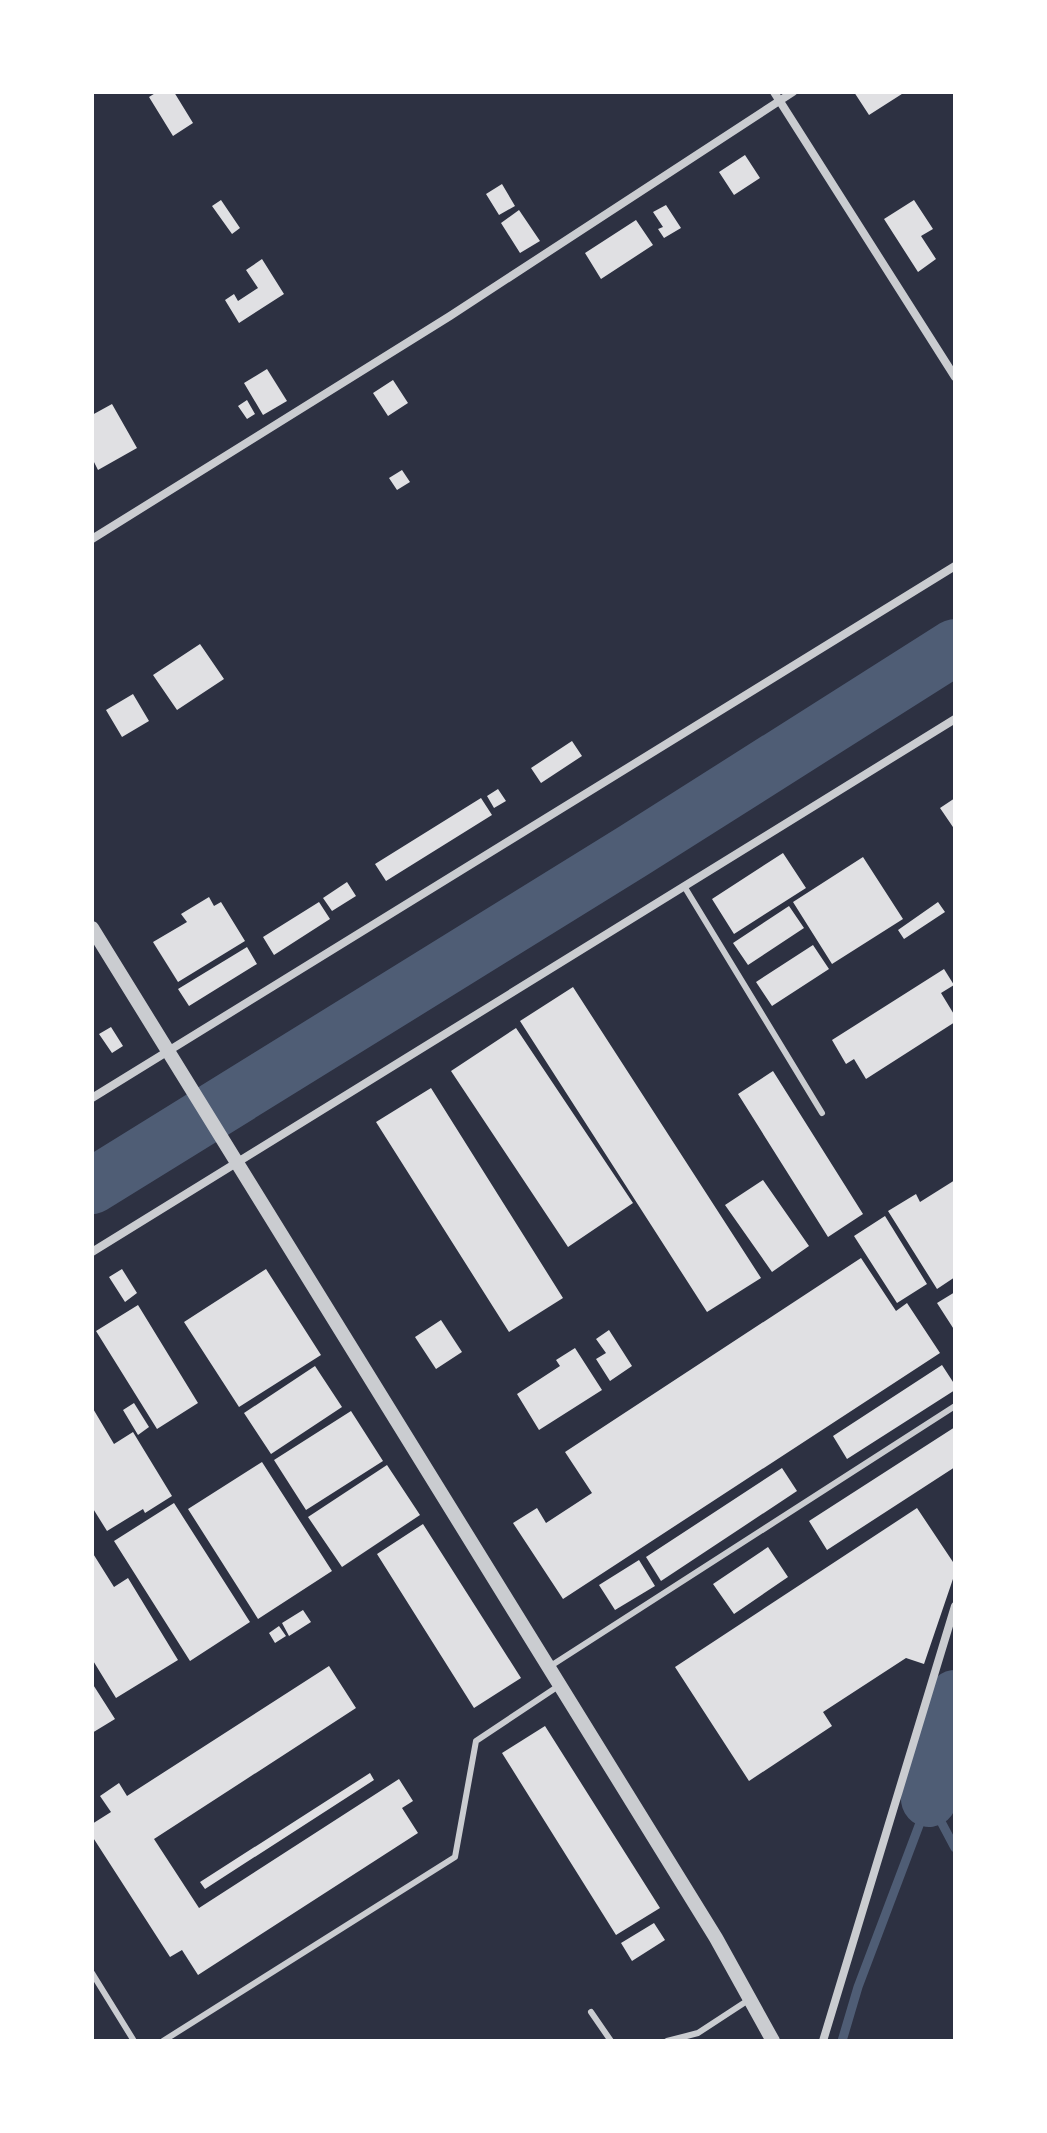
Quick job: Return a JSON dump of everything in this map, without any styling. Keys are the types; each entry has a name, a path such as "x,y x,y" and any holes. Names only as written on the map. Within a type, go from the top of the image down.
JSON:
{"street":[{"path":"774,92 955,377"},
{"path":"92,539 450,316 793,92"},
{"path":"92,1098 172,1055 955,566"},
{"path":"92,1252 955,719"},
{"path":"92,928 716,1938 773,2041"},
{"path":"823,2041 955,1606"}],"lane":[{"path":"684,886 822,1113"},
{"path":"549,1667 955,1406"},
{"path":"163,2041 455,1857 476,1741 560,1685"},
{"path":"92,1973 134,2041"},
{"path":"667,2041 698,2033 750,1999"},
{"path":"591,2012 611,2041"}],"building":[{"path":"157,92 174,92 193,123 173,136 149,97"},
{"path":"854,92 905,92 869,115"},
{"path":"745,155 760,178 734,195 719,172"},
{"path":"502,184 515,206 499,215 486,194"},
{"path":"221,200 240,228 232,234 212,206"},
{"path":"914,200 933,229 921,236 936,259 918,272 884,219"},
{"path":"666,205 681,228 664,238 658,229 663,227 653,212"},
{"path":"519,210 540,241 520,253 501,223"},
{"path":"636,220 653,245 601,279 585,253"},
{"path":"262,259 284,294 239,323 225,300 234,294 238,301 258,288 246,270"},
{"path":"267,369 287,401 263,415 244,383"},
{"path":"393,380 408,403 388,416 373,393"},
{"path":"247,400 255,414 247,419 238,406"},
{"path":"112,404 137,448 98,470 92,458 92,415"},
{"path":"402,470 410,482 397,490 389,478"},
{"path":"200,644 224,679 177,710 153,675"},
{"path":"133,694 149,721 122,737 106,710"},
{"path":"572,741 582,756 541,783 531,768"},
{"path":"498,789 506,801 494,808 487,796"},
{"path":"481,798 492,815 386,881 375,864"},
{"path":"955,798 955,830 940,808"},
{"path":"783,853 806,888 734,934 712,899"},
{"path":"863,857 903,919 832,964 793,902"},
{"path":"347,882 356,896 332,911 323,898"},
{"path":"209,897 214,906 221,902 245,941 178,982 153,942 187,922 181,914"},
{"path":"319,902 330,919 274,955 263,937"},
{"path":"938,902 945,912 904,939 898,930"},
{"path":"789,906 804,928 748,965 733,943"},
{"path":"813,945 829,969 772,1006 756,982"},
{"path":"247,947 257,964 189,1006 178,989"},
{"path":"944,969 954,985 941,993 955,1016 955,1022 866,1079 854,1059 846,1064 832,1040"},
{"path":"573,987 761,1278 707,1312 520,1021"},
{"path":"111,1027 123,1046 112,1053 99,1034"},
{"path":"516,1028 633,1203 568,1247 451,1071"},
{"path":"773,1071 863,1214 828,1237 738,1094"},
{"path":"431,1088 563,1298 509,1332 376,1122"},
{"path":"763,1180 809,1246 772,1272 725,1205"},
{"path":"955,1180 955,1277 937,1289 888,1211 916,1194 920,1202"},
{"path":"885,1216 927,1284 897,1303 854,1236"},
{"path":"861,1258 896,1311 907,1303 940,1353 563,1599 513,1523 537,1508 546,1523 592,1493 565,1452"},
{"path":"122,1269 137,1293 125,1302 109,1277"},
{"path":"266,1269 321,1355 239,1407 184,1322"},
{"path":"955,1292 955,1331 937,1303"},
{"path":"138,1305 198,1403 157,1429 96,1331"},
{"path":"441,1320 462,1352 436,1369 415,1337"},
{"path":"609,1330 632,1366 610,1381 596,1359 606,1353 596,1339"},
{"path":"575,1348 602,1390 539,1430 517,1394 560,1366 556,1360"},
{"path":"942,1365 955,1390 847,1459 833,1436"},
{"path":"315,1366 342,1407 271,1454 244,1413"},
{"path":"134,1403 149,1427 138,1435 123,1410"},
{"path":"92,1407 114,1444 133,1432 172,1496 107,1531 92,1507"},
{"path":"351,1411 383,1461 306,1510 274,1460"},
{"path":"955,1427 955,1467 827,1550 809,1521"},
{"path":"262,1462 332,1571 258,1619 188,1509"},
{"path":"387,1465 420,1515 342,1567 308,1517"},
{"path":"782,1468 797,1491 661,1581 646,1557"},
{"path":"174,1503 250,1622 190,1661 114,1541"},
{"path":"917,1508 955,1565 924,1664 906,1658 823,1712 832,1726 749,1781 675,1667"},
{"path":"423,1524 521,1678 474,1708 377,1554"},
{"path":"768,1547 788,1577 734,1614 713,1584"},
{"path":"92,1552 114,1587 128,1578 178,1660 116,1698 92,1659"},
{"path":"639,1560 655,1586 615,1610 599,1585"},
{"path":"303,1610 311,1622 289,1636 282,1623"},
{"path":"279,1626 286,1636 275,1643 269,1633"},
{"path":"329,1666 356,1708 154,1839 199,1908 399,1779 413,1801 402,1808 418,1833 198,1975 182,1950 170,1957 92,1836 92,1824 111,1812 100,1796 119,1783 127,1796"},
{"path":"92,1683 115,1719 92,1733"},
{"path":"545,1726 660,1908 616,1935 502,1753"},
{"path":"370,1773 374,1780 205,1889 200,1882"},
{"path":"654,1923 665,1940 632,1961 621,1943"}],"waterway":[{"path":"92,1186 633,851 955,647"},
{"path":"929,1799 955,1698"},
{"path":"929,1799 955,1848"},
{"path":"842,2041 858,1987 929,1799"}]}
